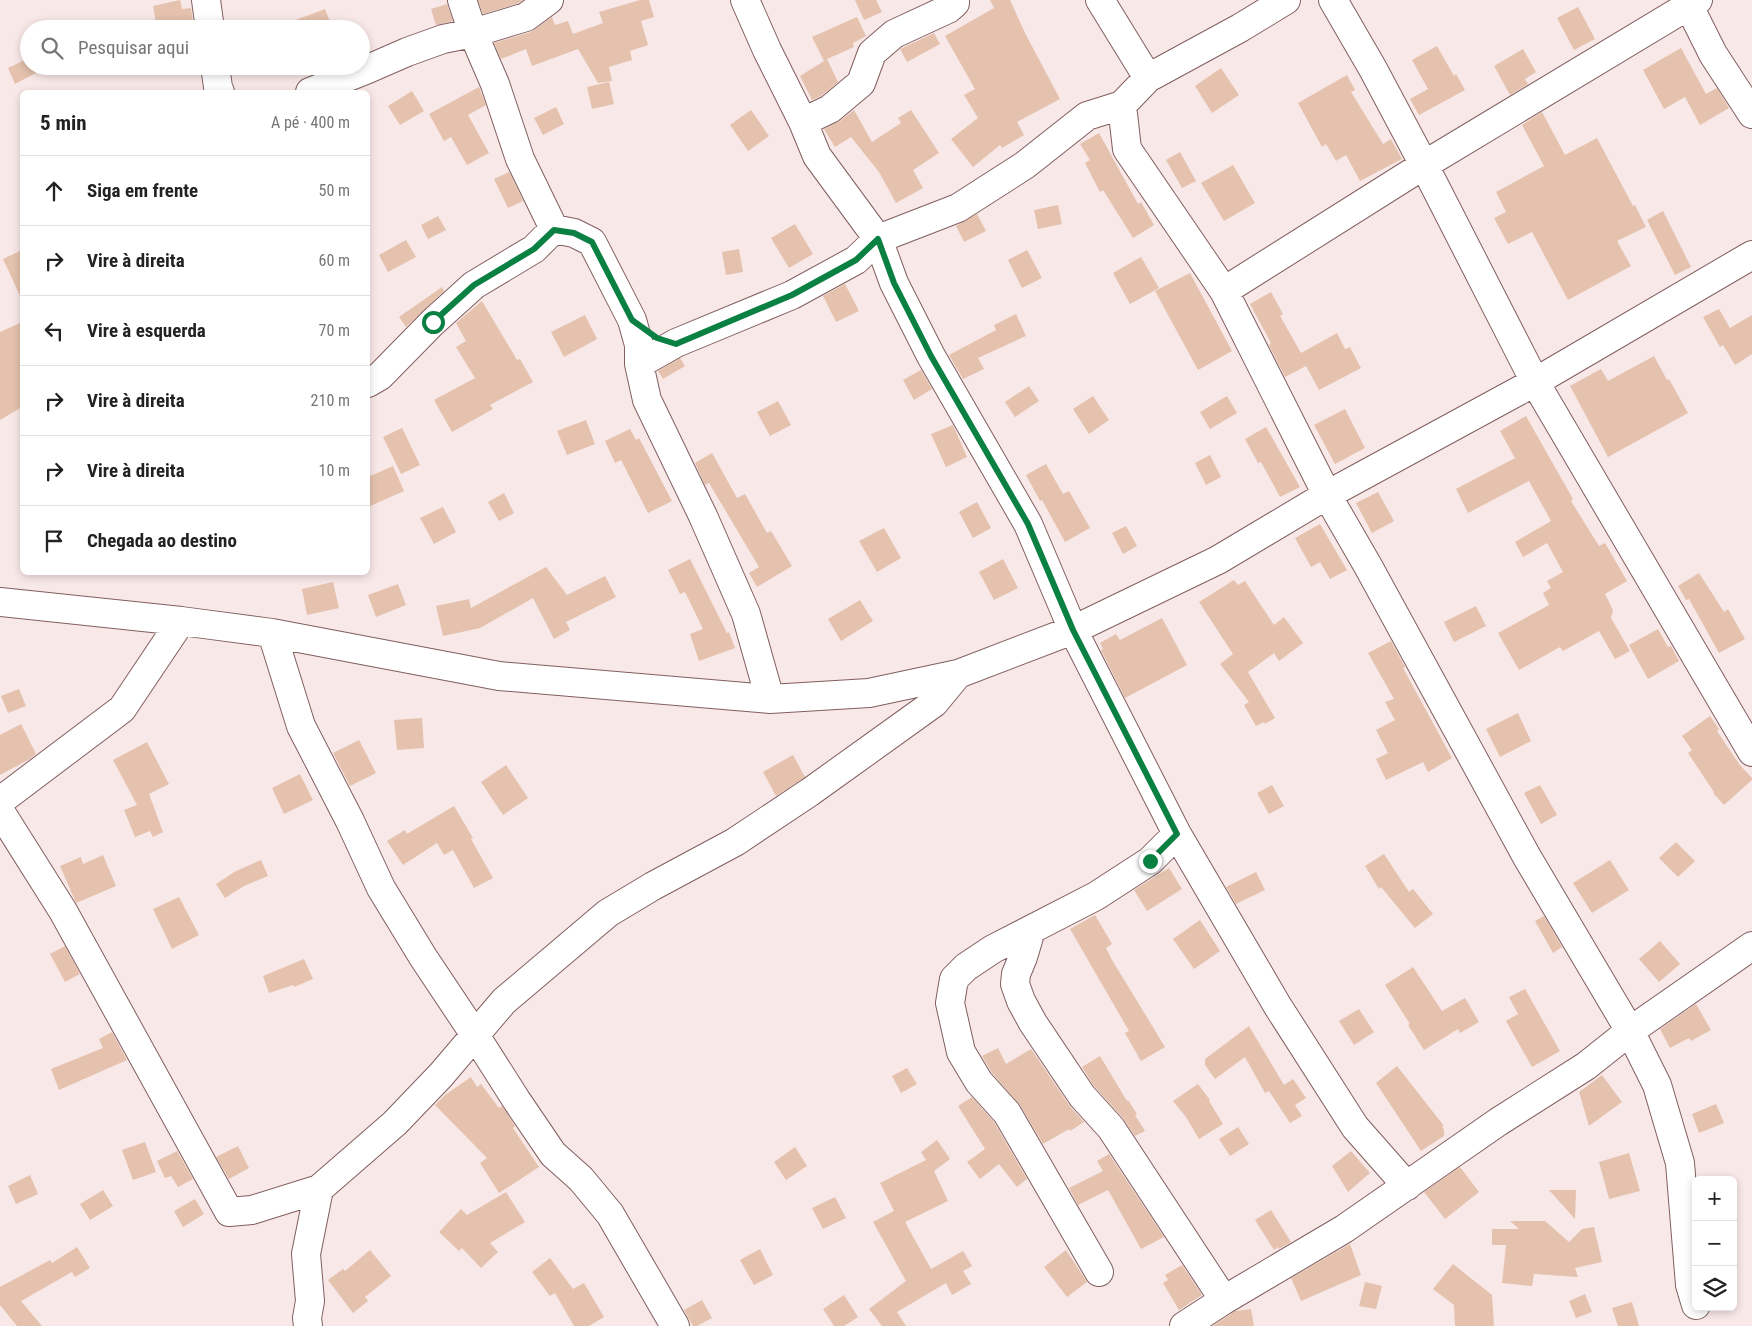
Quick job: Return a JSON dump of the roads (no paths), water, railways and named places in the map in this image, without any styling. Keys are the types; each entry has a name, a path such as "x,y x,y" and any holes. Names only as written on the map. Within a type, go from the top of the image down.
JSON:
{"street":[{"path":"206,0 209,20"},
{"path":"462,0 473,33 495,84 520,159 554,230"},
{"path":"370,69 407,52 443,39 473,33 526,17 549,0"},
{"path":"745,0 767,50 803,122 816,156 878,239 894,283 931,356 1028,524 1073,630 1177,834 1266,988 1355,1127 1407,1186"},
{"path":"803,122 830,109 861,83 872,53 894,34 948,9 955,0"},
{"path":"1100,0 1148,78"},
{"path":"639,364 676,344 792,295 856,260 878,239 958,208 1025,165 1087,116 1122,105 1148,78 1240,28 1286,0"},
{"path":"1333,0 1373,69 1424,165 1535,382 1752,752"},
{"path":"1224,291 1424,165 1691,2 1713,54 1752,114"},
{"path":"216,75 219,90"},
{"path":"315,90 355,75"},
{"path":"1122,105 1127,149 1224,291 1327,495 1368,566 1527,858 1630,1031 1657,1085 1680,1163 1692,1292"},
{"path":"554,230 574,233 592,242 632,320 639,345 639,364 647,400 703,516 746,614 770,699"},
{"path":"370,383 380,376 410,344 474,285 534,249 554,230"},
{"path":"0,602 181,621 272,633 499,676 770,699 869,693 958,674 1073,630 1218,560 1327,495 1535,382 1752,255"},
{"path":"632,320 657,338 676,344"},
{"path":"0,802 122,709 181,621"},
{"path":"272,633 301,726 350,821 381,888 423,956 553,1154 581,1179 610,1214 675,1326"},
{"path":"0,811 63,911 229,1212 252,1210 319,1188 395,1123 442,1075 504,1001 608,913 653,886 735,842 810,792 934,703 958,674"},
{"path":"1099,1272 1007,1113 979,1082 961,1052 950,1003 954,979 966,967 993,949 1096,896 1150,861 1177,834"},
{"path":"1031,930 1016,974 1015,984 1021,1001 1033,1023 1082,1096 1111,1128 1224,1300"},
{"path":"1184,1326 1344,1229 1498,1122 1586,1066 1630,1031 1752,946"},
{"path":"308,1326 307,1318 310,1301 306,1254 319,1188"},
{"path":"1698,1311 1702,1326"}]}
